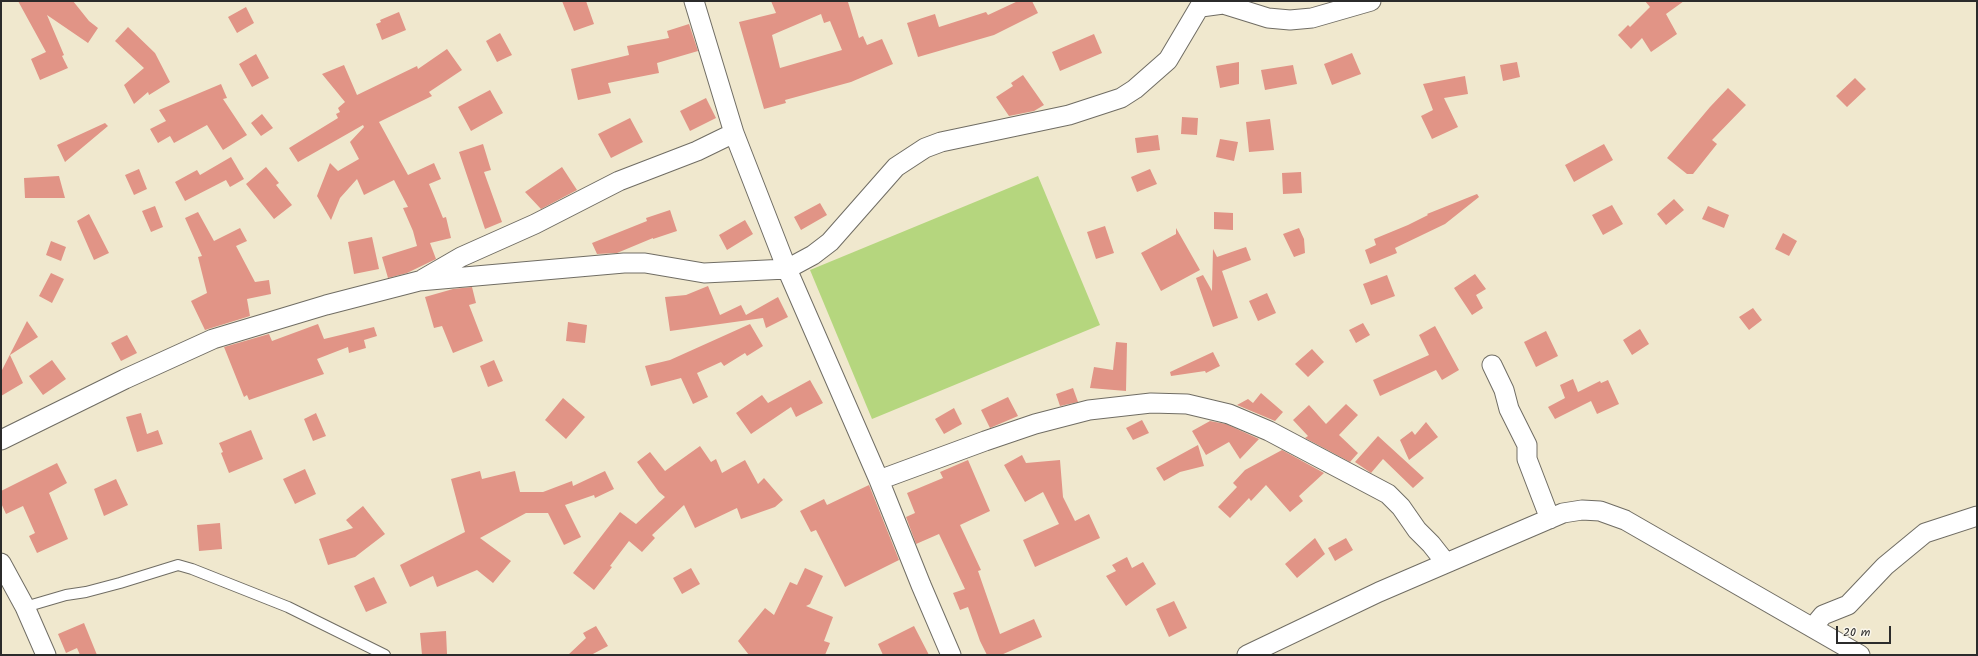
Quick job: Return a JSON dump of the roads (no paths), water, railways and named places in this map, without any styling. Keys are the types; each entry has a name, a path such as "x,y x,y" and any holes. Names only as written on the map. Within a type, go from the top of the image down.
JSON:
{"street":[{"path":"694,1 734,133 787,269 879,480 921,585 952,655"},
{"path":"1,440 125,379 213,339 326,305 419,281 624,263 645,263 704,273 787,269 813,255 830,242 888,175 909,157 925,148 941,142 1070,115 1121,98 1136,89 1168,60 1202,4 1223,4 1268,18 1290,20 1312,18 1371,1"},
{"path":"419,281 461,257 534,224 619,181 697,151 734,133"},
{"path":"1492,365 1504,390 1509,409 1527,445 1527,459 1550,519"},
{"path":"879,480 984,441 1035,424 1089,410 1151,403 1187,404 1228,414 1268,431 1388,494 1417,530 1431,544 1446,564"},
{"path":"1247,655 1379,592 1563,513 1582,510 1600,511 1625,520 1860,655"},
{"path":"1813,627 1824,615 1848,605 1885,566 1925,533 1977,516"},
{"path":"1,563 25,607 46,655"}],"lane":[{"path":"25,607 66,595 86,592 120,583 178,565 192,569 288,607 386,655"}]}
